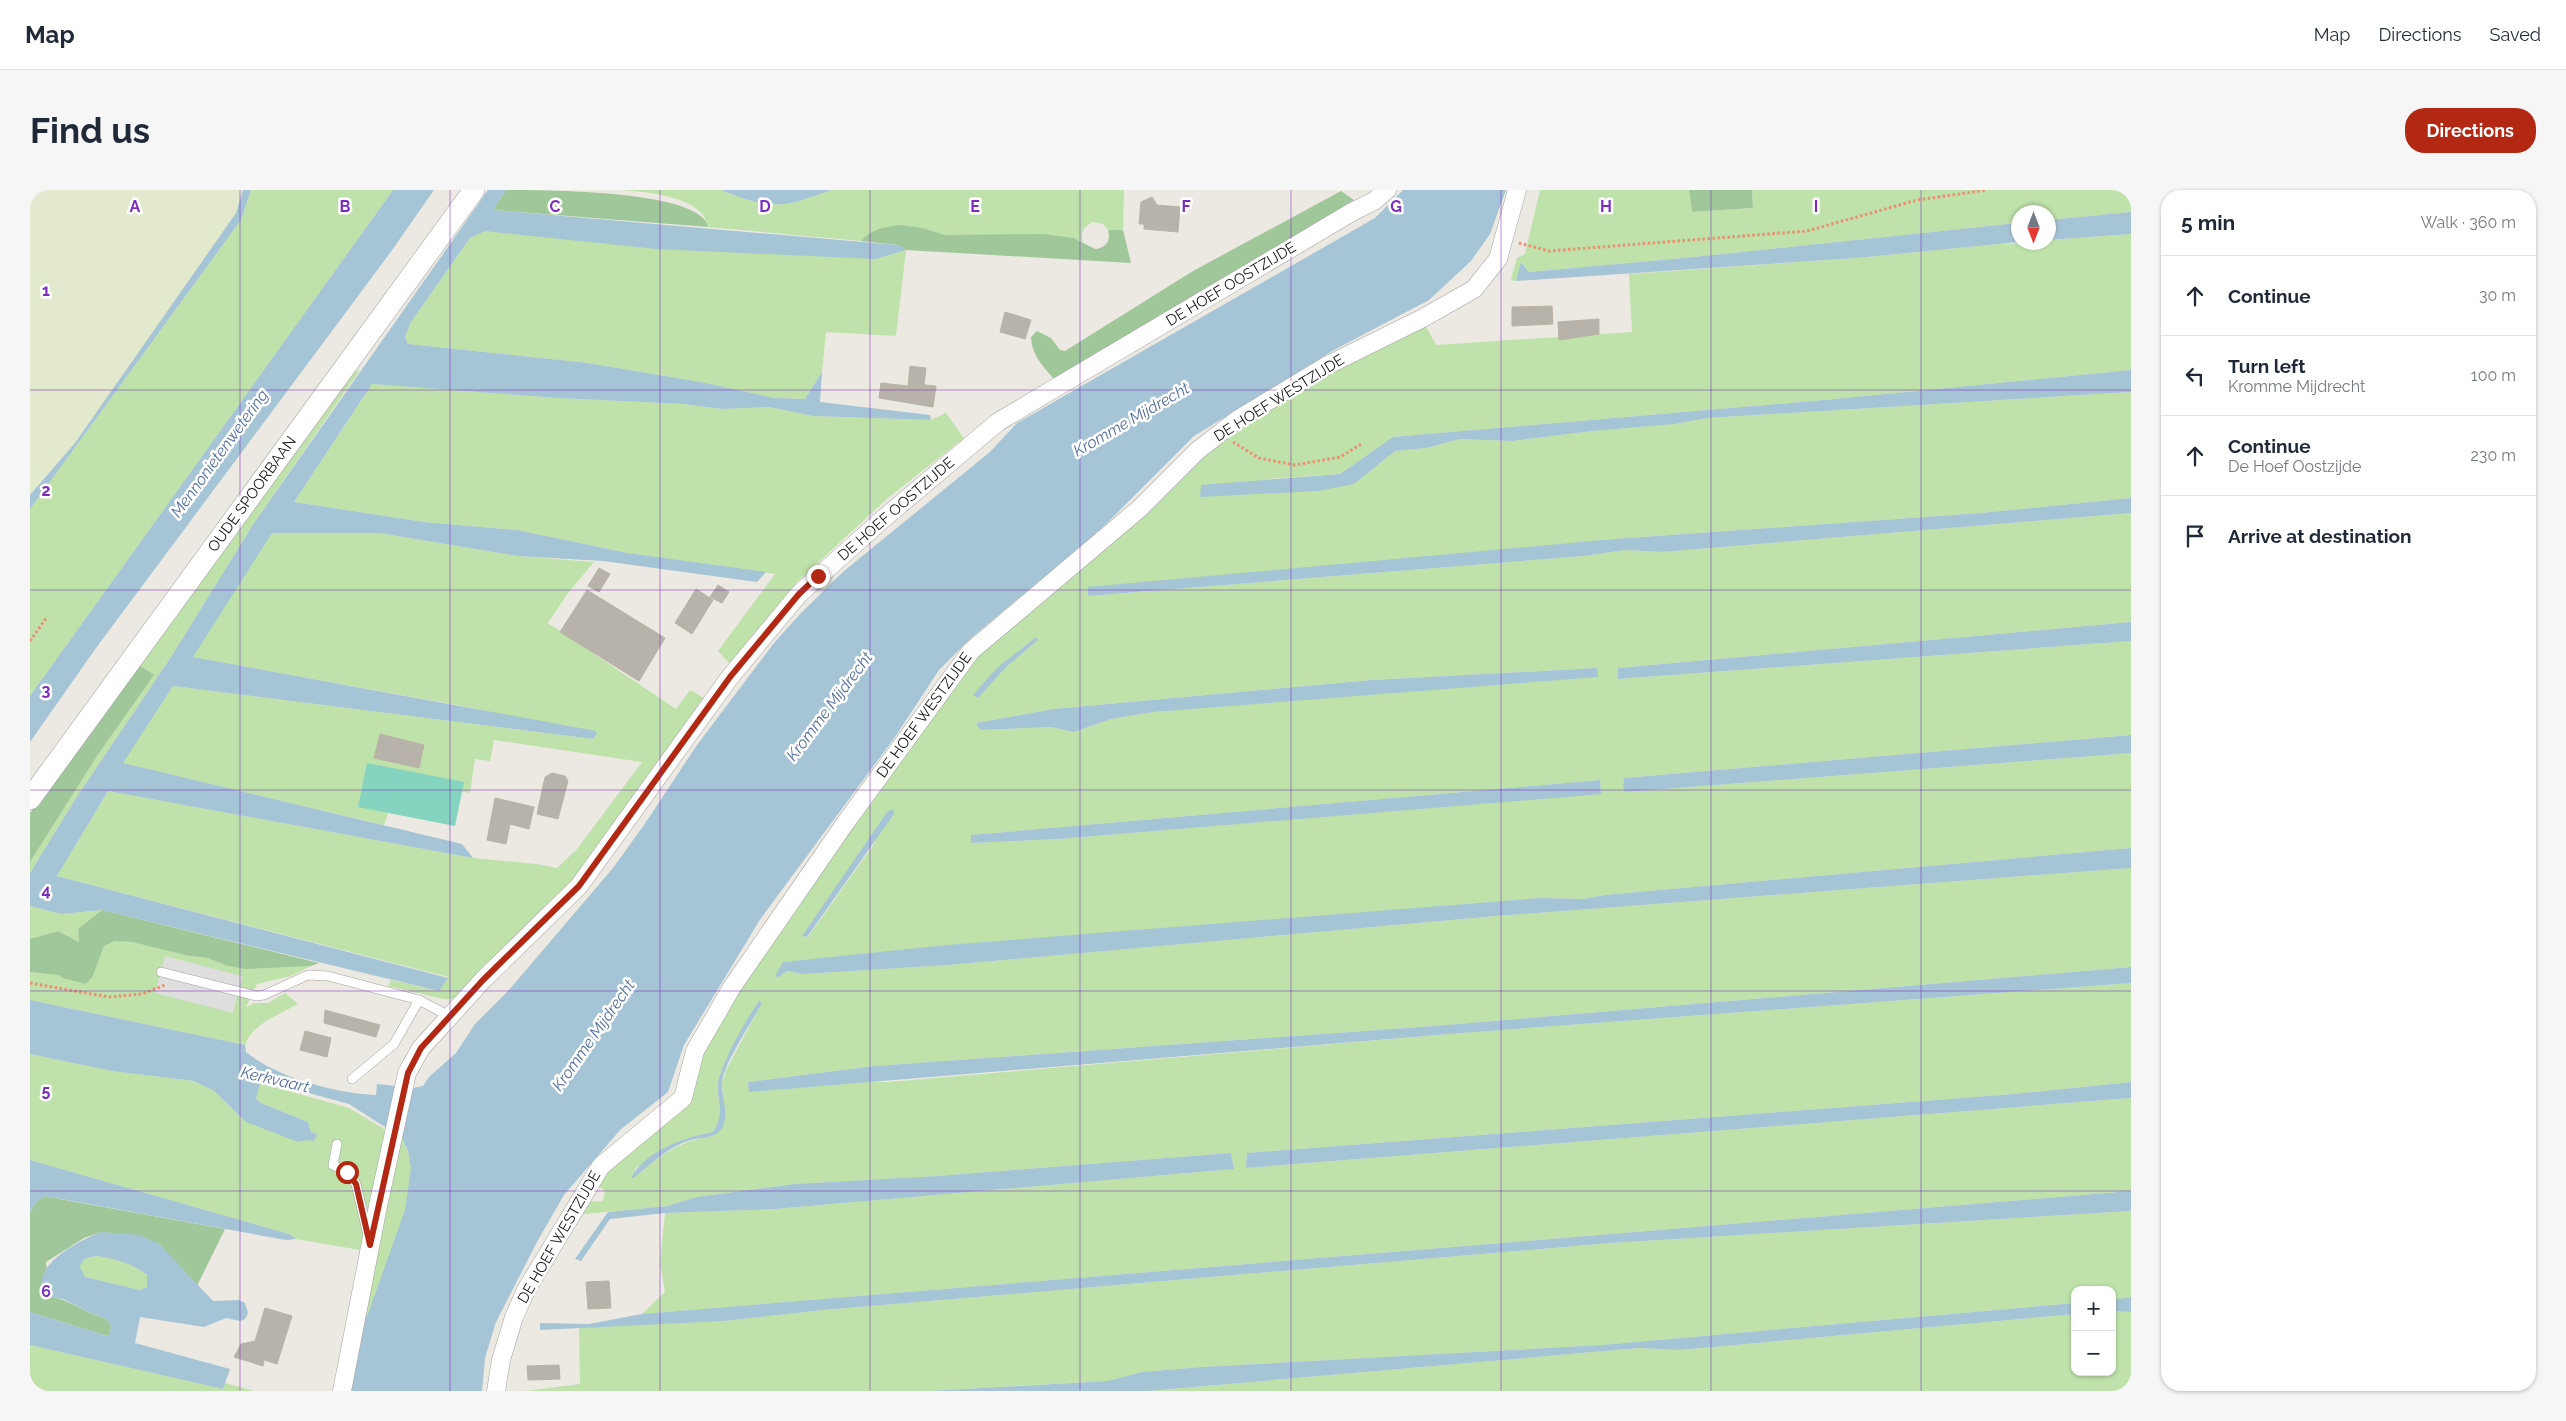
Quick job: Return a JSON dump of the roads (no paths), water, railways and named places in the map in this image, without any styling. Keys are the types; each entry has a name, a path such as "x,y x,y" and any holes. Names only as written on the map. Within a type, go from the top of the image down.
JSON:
{"street":[{"name":"OUDE SPOORBAAN","path":"30,799 474,190"},
{"name":"DE HOEF OOSTZIJDE","path":"451,1017 483,980 579,886 730,677 799,594 868,532 998,422 1352,212 1374,201 1387,190"},
{"name":"DE HOEF WESTZIJDE","path":"496,1391 501,1360 514,1317 526,1290 601,1166 683,1098 695,1051 732,987 846,822 970,651 1139,509 1197,451 1237,420 1328,365 1423,318 1474,289 1498,259 1517,190"},
{"path":"342,1391 370,1245 408,1073 421,1048 451,1017"}],"lane":[{"path":"161,972 256,996 264,996 308,975 328,976 419,1000 451,1017"},
{"path":"352,1079 394,1044 419,1000"},
{"path":"336,1144 332,1165 347,1172 356,1184 370,1245"}],"water":[{"path":"243,190 251,190 241,220 30,509 30,495 75,443 236,213"},
{"name":"Mennonietenwetering","path":"393,190 434,190 390,253 96,648 30,742 30,696"},
{"path":"488,190 506,190 493,210 898,245 906,250 876,259 656,249 485,231 470,238 411,322 405,337 408,344 588,363 706,383 774,398 805,399 822,372 820,402 930,415 931,420 813,416 769,407 721,409 684,404 558,398 372,384 294,502 424,522 517,530 628,553 766,572 757,582 603,561 517,556 379,533 272,533 193,657 596,731 597,734 593,739 173,686 123,763 462,844 473,858 108,791 57,876 448,978 439,991 102,910 61,914 30,906 30,873 76,798 171,657 254,523"},
{"path":"722,190 832,190 796,202 774,204 738,197"},
{"path":"1403,190 1506,190 1490,234 1471,261 1429,300 1334,350 1194,436 1101,529 972,637 939,670 895,737 761,918 684,1045 668,1092 620,1130 564,1195 538,1240 496,1322 485,1358 482,1391 351,1391 363,1321 368,1314 405,1210 411,1168 408,1151 402,1138 349,1104 261,1080 256,1098 261,1103 308,1122 311,1132 317,1134 314,1141 298,1142 246,1122 214,1091 194,1081 112,1071 30,1054 30,1000 245,1045 246,1052 259,1061 291,1077 343,1091 376,1095 377,1084 413,1088 423,1086 429,1077 456,1053 475,1024 509,990 613,868 697,745 774,643 802,612 844,571 990,452 1017,423 1375,218"},
{"path":"2131,212 2131,234 2056,239 2056,219"},
{"path":"2011,224 2011,243 1857,258 1516,281 1521,262 1529,272 1684,258"},
{"path":"2131,370 2131,392 1707,418 1675,424 1592,431 1513,441 1460,439 1426,448 1395,451 1354,484 1317,491 1200,497 1201,485 1340,474 1393,437 1835,399"},
{"path":"2131,498 2131,513 1662,552 1625,550 1584,556 1088,596 1088,587 1614,539 1981,513"},
{"path":"2131,622 2131,641 1618,679 1618,668"},
{"path":"1036,637 1038,640 1006,667 978,698 973,695 997,668"},
{"path":"1597,668 1598,677 1154,712 1111,719 1074,732 1051,727 980,730 976,723 1054,709 1372,680"},
{"path":"2131,735 2131,753 1625,792 1623,785 1624,778"},
{"path":"1600,780 1601,794 1060,839 971,843 971,835"},
{"path":"893,809 894,814 807,937 802,936 887,812"},
{"path":"2131,848 2131,868 1496,916 948,965 804,974 787,971 779,977 775,976 783,962 947,945 1541,898 1584,899 1605,895"},
{"path":"2131,967 2131,983 1462,1033 749,1092 748,1082 875,1066 1434,1026"},
{"path":"759,1001 762,1003 733,1054 724,1074 722,1088 725,1117 722,1128 712,1136 691,1140 675,1146 634,1178 631,1178 637,1168 656,1153 678,1142 713,1132 720,1110 719,1078 736,1038"},
{"path":"2131,1082 2131,1098 1246,1168 1247,1153 2014,1094"},
{"path":"1231,1153 1234,1169 775,1209 665,1213 610,1219 581,1261 575,1259 608,1212 667,1206 697,1197 795,1184 937,1176"},
{"path":"30,1160 289,1234 296,1239 286,1240 45,1196 37,1201 30,1212"},
{"path":"2131,1191 2131,1211 1611,1243 824,1310 724,1321 540,1330 540,1323 589,1324 642,1314"},
{"path":"101,1232 140,1235 159,1244 213,1301 239,1300 245,1303 248,1313 245,1319 240,1321 226,1318 204,1327 140,1317 135,1343 230,1369 223,1389 30,1345 30,1312 107,1336 110,1335 111,1326 107,1319 65,1300 46,1295 42,1282 44,1272 60,1254","holes":["94,1256 104,1257 135,1267 147,1275 147,1287 140,1290 85,1277 80,1267 84,1260"]},
{"path":"2131,1297 2131,1312 2116,1311 2116,1299"},
{"path":"2071,1303 2071,1314 1680,1350 1639,1348 1148,1391 929,1391 1108,1381 1142,1372 1202,1367 1602,1345"}],"water label":[{"name":"Kromme Mijdrecht","path":"1131,419"},
{"name":"Kromme Mijdrecht","path":"829,706"},
{"name":"Kromme Mijdrecht","path":"593,1035"},
{"name":"Kerkvaart","path":"275,1079"}]}
